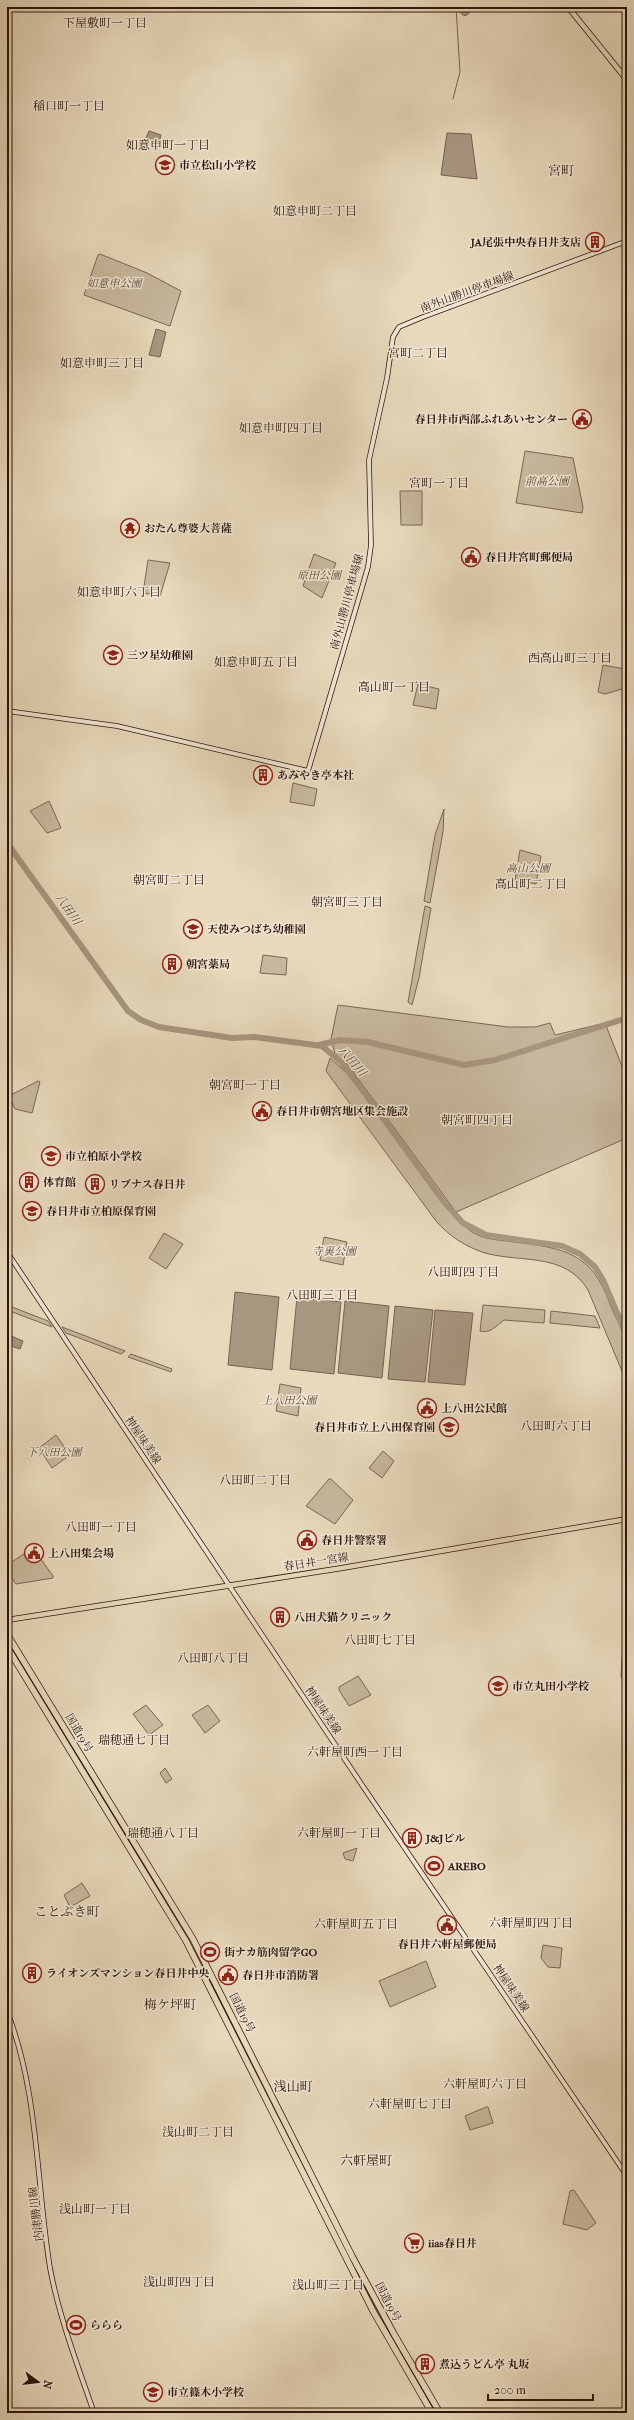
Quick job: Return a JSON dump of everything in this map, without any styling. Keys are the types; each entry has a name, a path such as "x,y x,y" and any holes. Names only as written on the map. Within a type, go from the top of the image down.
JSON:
{"highway":[{"name":"国道19号","path":"7,1634 193,1939 352,2256 394,2334 440,2413"},
{"name":"国道19号","path":"7,1647 186,1941 374,2311 432,2413"}],"main road":[{"path":"568,7 627,80"},
{"name":"南外山勝川停車場線","path":"7,710 117,726 308,771 368,567 371,545 369,460 388,378 395,332 401,326 423,317 627,241"},
{"name":"神屋味美線","path":"7,1252 364,1788 627,2176"},
{"name":"春日井一宮線","path":"7,1620 230,1585 627,1519"},
{"name":"内津勝川線","path":"7,2011 18,2042 30,2090 50,2267 73,2353 94,2413"}],"green space":[{"name":"如意申公園","path":"100,254 147,273 181,291 170,326 84,295 98,255"},
{"name":"前高公園","path":"525,451 573,458 583,507 582,513 516,503"},
{"path":"400,491 422,491 422,525 401,525"},
{"name":"原田公園","path":"314,554 336,563 322,598 303,586"},
{"path":"148,560 170,563 160,596 143,593"},
{"path":"603,665 625,669 622,689 605,694 598,692"},
{"path":"418,684 439,689 436,709 413,705"},
{"path":"293,783 317,789 314,806 290,802"},
{"path":"49,801 61,828 47,833 30,811"},
{"path":"444,809 443,832 430,903 424,901 435,835"},
{"name":"高山公園","path":"520,850 541,856 536,884 515,880"},
{"path":"425,906 431,908 419,978 412,1005 408,1002"},
{"path":"263,955 287,958 286,975 260,973"},
{"path":"338,1005 508,1027 535,1027 550,1023 555,1035 605,1023 627,1079 627,1138 456,1212 348,1065 335,1054 331,1039"},
{"path":"330,1058 347,1073 450,1212 466,1228 487,1238 531,1244 561,1251 574,1256 585,1263 603,1287 627,1343 627,1383 588,1290 578,1278 555,1264 499,1256 478,1251 446,1231 436,1221 326,1071"},
{"path":"38,1081 40,1082 32,1113 15,1109 9,1096"},
{"path":"164,1233 183,1244 166,1269 149,1258"},
{"name":"寺裏公園","path":"324,1237 347,1242 343,1265 320,1260"},
{"path":"7,1305 48,1321 52,1327 7,1310"},
{"path":"483,1305 545,1310 544,1323 504,1320 490,1330 484,1332 480,1331"},
{"path":"551,1311 595,1316 600,1328 550,1323"},
{"path":"62,1327 125,1351 121,1354 66,1333"},
{"path":"131,1354 172,1369 171,1372 128,1357"},
{"name":"上八田公園","path":"280,1384 301,1388 298,1416 276,1411"},
{"name":"下八田公園","path":"56,1435 70,1455 52,1468 39,1448"},
{"path":"383,1451 394,1461 382,1478 369,1468"},
{"path":"329,1479 331,1479 353,1500 335,1524 306,1506"},
{"path":"33,1548 53,1578 16,1584 7,1571 7,1565"},
{"path":"627,1573 627,1693 621,1676"},
{"path":"358,1676 371,1695 349,1706 339,1690 339,1687"},
{"path":"146,1705 163,1725 149,1735 133,1714"},
{"path":"208,1705 220,1721 205,1733 192,1715"},
{"path":"165,1768 172,1779 166,1783 160,1773"},
{"path":"357,1848 353,1861 345,1859 343,1853"},
{"path":"82,1883 90,1896 70,1907 64,1895"},
{"path":"543,1945 562,1948 560,1968 548,1967 541,1958"},
{"path":"426,1961 436,1987 390,2007 379,1981"},
{"path":"214,1985 378,2312 385,2326 371,2300"},
{"path":"488,2107 493,2123 470,2130 465,2116"},
{"path":"574,2190 596,2223 587,2230 563,2224 570,2191"}],"shaded area":[{"path":"463,7 467,7 469,11 467,15 463,15 461,13 461,9"},
{"path":"149,131 161,135 159,142 146,138"},
{"path":"447,133 471,134 477,179 441,175"},
{"path":"156,329 166,332 160,357 149,355"},
{"path":"235,1292 279,1297 272,1370 228,1365"},
{"path":"297,1297 341,1302 334,1374 290,1369"},
{"path":"345,1301 389,1306 382,1378 338,1373"},
{"path":"395,1306 433,1310 425,1382 388,1379"},
{"path":"435,1310 473,1313 465,1385 428,1382"},
{"path":"11,1336 23,1341 20,1349 8,1345"}],"waterway":[{"path":"453,99 460,72 456,7"},
{"name":"八田川","path":"7,843 128,1011 141,1020 159,1027 232,1038 255,1037 322,1046 341,1062 444,1202 463,1223 486,1235 562,1246 580,1254 595,1267 603,1280 627,1336"},
{"path":"319,1045 340,1040 368,1042 464,1065 495,1060 627,1018"}],"place":[{"name":"市立松山小学校","path":"165,165"},
{"name":"JA尾張中央春日井支店","path":"595,242"},
{"name":"春日井市西部ふれあいセンター","path":"582,419"},
{"name":"おたん尊婆大菩薩","path":"130,528"},
{"name":"春日井宮町郵便局","path":"471,557"},
{"name":"三ツ星幼稚園","path":"113,655"},
{"name":"あみやき亭本社","path":"263,775"},
{"name":"天使みつばち幼稚園","path":"193,929"},
{"name":"朝宮薬局","path":"172,964"},
{"name":"春日井市朝宮地区集会施設","path":"262,1111"},
{"name":"市立柏原小学校","path":"51,1156"},
{"name":"体育館","path":"29,1182"},
{"name":"リブナス春日井","path":"95,1184"},
{"name":"春日井市立柏原保育園","path":"32,1211"},
{"name":"上八田公民館","path":"427,1408"},
{"name":"春日井市立上八田保育園","path":"449,1427"},
{"name":"春日井警察署","path":"307,1540"},
{"name":"上八田集会場","path":"34,1553"},
{"name":"八田犬猫クリニック","path":"280,1617"},
{"name":"市立丸田小学校","path":"498,1686"},
{"name":"J&Jビル","path":"412,1838"},
{"name":"AREBO","path":"434,1866"},
{"name":"春日井六軒屋郵便局","path":"447,1925"},
{"name":"街ナカ筋肉留学GO","path":"210,1952"},
{"name":"ライオンズマンション春日井中央","path":"32,1973"},
{"name":"春日井市消防署","path":"228,1975"},
{"name":"iias春日井","path":"414,2243"},
{"name":"ららら","path":"76,2325"},
{"name":"煮込うどん亭 丸坂","path":"425,2364"},
{"name":"市立篠木小学校","path":"153,2392"}],"district":[{"name":"下屋敷町一丁目","path":"105,23"},
{"name":"稲口町一丁目","path":"69,106"},
{"name":"如意申町一丁目","path":"168,145"},
{"name":"宮町","path":"561,170"},
{"name":"如意申町二丁目","path":"315,211"},
{"name":"宮町二丁目","path":"418,353"},
{"name":"如意申町三丁目","path":"102,363"},
{"name":"如意申町四丁目","path":"281,428"},
{"name":"宮町一丁目","path":"439,483"},
{"name":"如意申町六丁目","path":"119,592"},
{"name":"西高山町三丁目","path":"570,658"},
{"name":"如意申町五丁目","path":"256,662"},
{"name":"高山町一丁目","path":"394,687"},
{"name":"朝宮町二丁目","path":"169,880"},
{"name":"高山町二丁目","path":"531,884"},
{"name":"朝宮町三丁目","path":"347,902"},
{"name":"朝宮町一丁目","path":"245,1085"},
{"name":"朝宮町四丁目","path":"477,1120"},
{"name":"八田町四丁目","path":"463,1272"},
{"name":"八田町三丁目","path":"322,1295"},
{"name":"八田町六丁目","path":"556,1426"},
{"name":"八田町二丁目","path":"255,1480"},
{"name":"八田町一丁目","path":"101,1527"},
{"name":"八田町七丁目","path":"380,1640"},
{"name":"八田町八丁目","path":"213,1658"},
{"name":"瑞穂通七丁目","path":"134,1740"},
{"name":"六軒屋町西一丁目","path":"355,1752"},
{"name":"瑞穂通八丁目","path":"163,1833"},
{"name":"六軒屋町一丁目","path":"339,1833"},
{"name":"ことぶき町","path":"67,1911"},
{"name":"六軒屋町四丁目","path":"531,1923"},
{"name":"六軒屋町五丁目","path":"356,1924"},
{"name":"梅ケ坪町","path":"170,2004"},
{"name":"六軒屋町六丁目","path":"485,2084"},
{"name":"浅山町","path":"293,2086"},
{"name":"六軒屋町七丁目","path":"410,2104"},
{"name":"浅山町二丁目","path":"198,2132"},
{"name":"六軒屋町","path":"366,2160"},
{"name":"浅山町一丁目","path":"95,2209"},
{"name":"浅山町四丁目","path":"179,2282"},
{"name":"浅山町三丁目","path":"328,2285"}]}
